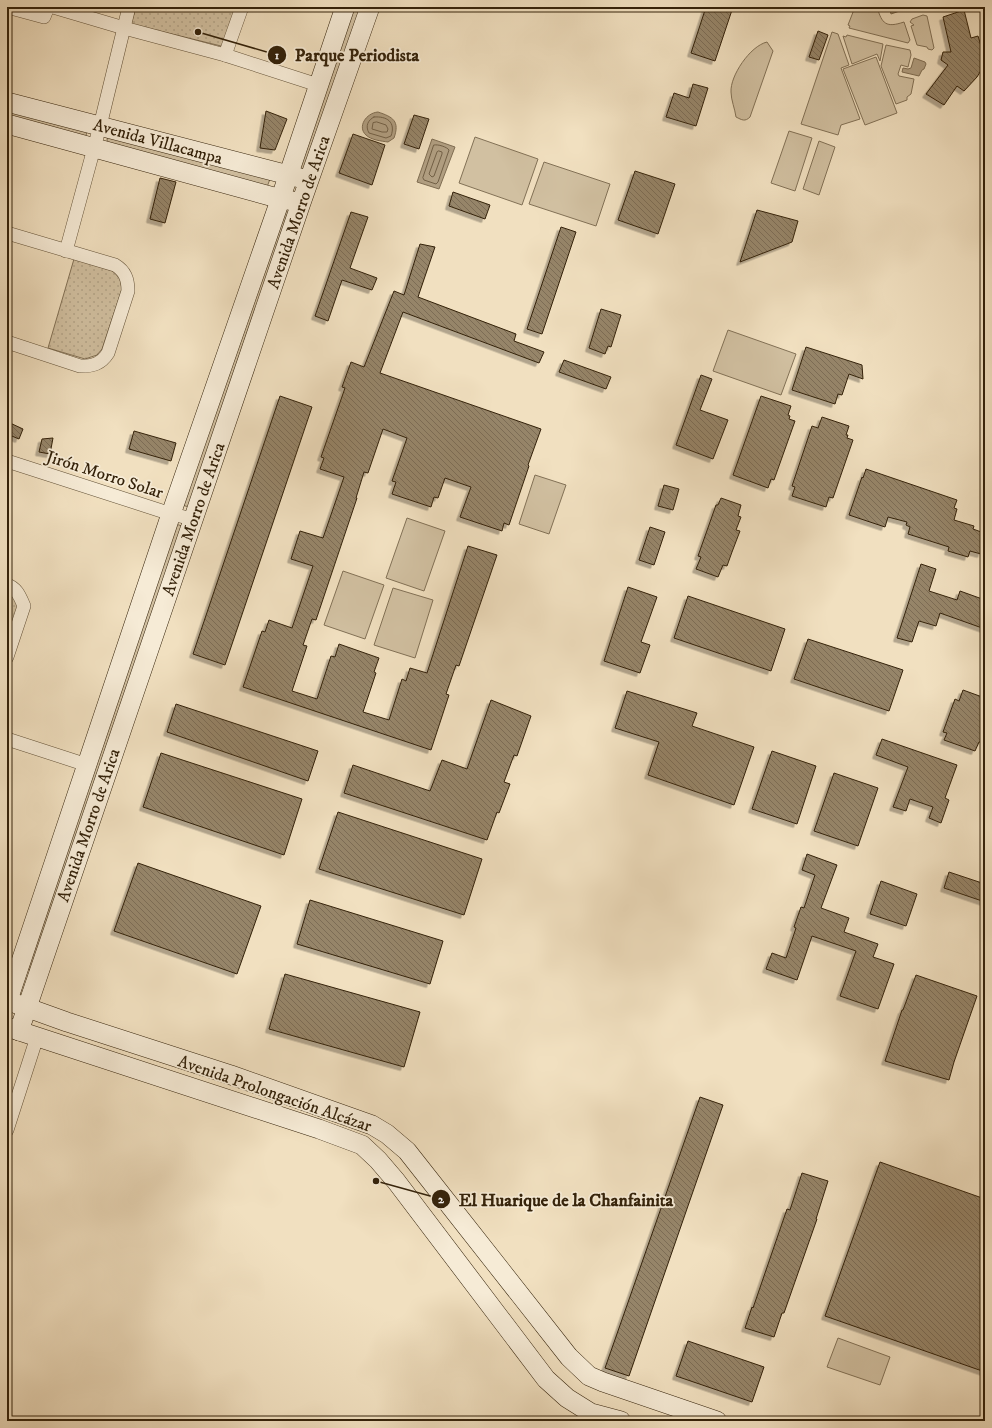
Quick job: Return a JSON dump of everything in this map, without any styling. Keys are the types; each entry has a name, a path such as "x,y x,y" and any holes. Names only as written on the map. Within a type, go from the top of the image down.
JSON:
{"main road":[{"name":"Avenida Morro de Arica","path":"7,1001 171,514 281,199 345,7"},
{"name":"Avenida Morro de Arica","path":"13,1029 26,1007 301,203 370,7"},
{"name":"Avenida Villacampa","path":"7,102 288,176 309,180"},
{"name":"Avenida Villacampa","path":"7,124 281,199 301,203"},
{"name":"Avenida Prolongación Alcázar","path":"7,1001 231,1075 372,1125 387,1134 407,1151 569,1357 589,1376 717,1421"},
{"name":"Avenida Prolongación Alcázar","path":"13,1029 223,1097 362,1145 378,1160 396,1181 546,1379 566,1398 591,1412 621,1421"},
{"path":"223,1097 231,1075"}],"street":[{"path":"7,7 44,17 48,7"},
{"path":"54,7 124,28 225,55 318,85"},
{"path":"72,252 94,148 129,7"},
{"path":"225,55 242,7"},
{"path":"7,233 115,265 121,268 126,275 128,283 128,291 108,353 104,359 94,364 80,366 7,342"},
{"name":"Jirón Morro Solar","path":"7,461 171,514 193,519"},
{"path":"7,585 11,586 19,594 24,606 7,657"},
{"path":"7,739 86,765"},
{"path":"7,1130 37,1037"}],"shaded area":[{"path":"136,7 238,7 227,41 221,46 131,24"},
{"path":"351,7 362,7 305,172 295,169"},
{"path":"855,7 877,7 883,21 886,23 893,25 904,22 910,40 908,43 849,28 850,26 848,25"},
{"path":"923,15 927,16 934,48 932,50 928,49 927,47 917,45 911,26 914,25 910,22 912,19"},
{"path":"832,32 838,34 849,65 841,68 860,119 841,125 838,135 801,124"},
{"path":"847,35 883,44 880,61 877,54 852,64 843,36 846,37"},
{"path":"767,42 773,51 750,117 747,120 742,120 736,117 732,98 731,92 734,78 737,70 748,55 754,49"},
{"path":"886,45 910,50 911,55 908,67 901,65 898,74 899,76 914,79 911,94 907,97 907,100 896,104 881,66"},
{"path":"876,57 897,113 865,125 843,69"},
{"path":"7,108 87,131 85,140 7,118"},
{"path":"789,131 812,138 795,191 771,183"},
{"path":"108,135 270,179 267,187 108,143"},
{"path":"475,137 538,159 522,205 459,183"},
{"path":"819,141 835,147 819,195 803,189"},
{"path":"544,162 610,184 596,226 529,204"},
{"path":"284,207 295,209 192,508 182,505"},
{"path":"74,259 113,271 120,279 122,289 102,349 97,355 85,359 48,348"},
{"path":"728,330 796,354 781,395 713,371"},
{"path":"535,475 566,485 549,534 519,524"},
{"path":"407,518 445,531 424,591 386,578"},
{"path":"176,524 185,527 33,971 24,967"},
{"path":"343,571 384,585 365,639 324,625"},
{"path":"7,587 21,606 7,643"},
{"path":"393,588 433,600 415,658 374,645"},
{"path":"838,1338 890,1357 880,1385 827,1367"}],"water":[{"path":"889,7 911,7 891,14"},
{"path":"914,58 925,62 926,64 919,76 902,72 903,68 911,68"},
{"path":"378,112 394,120 396,124 394,138 388,142 371,138 363,132 362,128 364,121 370,115"},
{"path":"432,139 455,147 439,189 417,182"}],"building":[{"path":"706,7 733,7 715,61 691,53"},
{"path":"964,10 971,38 978,36 985,59 985,64 977,77 964,91 957,86 944,105 926,94 948,65 941,60 943,52 951,52 943,17"},
{"path":"818,31 828,35 819,60 809,57"},
{"path":"693,84 708,88 696,126 666,117 674,93 689,98"},
{"path":"266,111 287,119 275,150 260,148"},
{"path":"414,115 429,119 419,149 404,144"},
{"path":"353,134 385,145 372,185 339,173"},
{"path":"635,171 675,184 658,234 618,220"},
{"path":"160,178 176,182 165,223 150,219"},
{"path":"453,192 490,205 485,219 449,206"},
{"path":"757,210 798,221 792,242 740,262"},
{"path":"351,212 368,217 350,268 377,278 372,290 342,280 328,321 315,316"},
{"path":"561,227 576,232 542,334 527,329"},
{"path":"420,244 435,247 418,297 516,334 514,341 544,352 539,363 403,312 380,373 541,429 509,525 504,523 502,531 460,517 471,487 445,478 438,498 434,497 431,507 392,494 396,482 392,481 407,438 383,429 368,473 364,472 357,498 316,620 312,619 303,645 307,646 292,691 317,699 331,656 335,657 339,644 379,658 374,672 376,673 363,712 389,720 402,679 406,681 410,668 427,673 468,546 497,555 459,666 456,665 446,694 449,695 431,750 243,687 262,631 265,632 269,620 292,628 313,566 291,559 300,531 323,538 344,477 320,469 324,458 321,457 345,388 342,387 351,362 364,367 394,291 404,295"},
{"path":"601,309 621,315 611,347 608,346 605,354 589,348"},
{"path":"806,347 862,365 863,379 849,374 842,395 838,394 835,404 792,390"},
{"path":"564,360 611,377 606,389 559,372"},
{"path":"701,375 712,379 700,410 728,420 713,459 676,445"},
{"path":"280,396 312,407 225,665 193,654"},
{"path":"761,396 791,406 788,415 790,416 789,419 795,421 774,480 771,479 768,488 733,475"},
{"path":"822,417 849,426 846,435 848,435 847,438 853,440 833,498 829,497 826,507 792,496 795,487 792,486 812,426 818,428"},
{"path":"10,423 23,429 19,439 7,434"},
{"path":"134,431 176,443 171,461 129,449"},
{"path":"53,438 50,454 39,452 42,439"},
{"path":"866,469 957,500 954,508 957,509 954,520 974,526 973,529 984,533 982,540 985,541 985,543 981,554 970,551 968,557 948,551 949,547 908,534 910,527 906,525 907,522 888,517 885,527 849,515"},
{"path":"664,485 679,489 673,510 658,506"},
{"path":"721,498 741,505 738,516 741,517 736,530 740,531 727,566 723,565 718,577 696,569 701,557 698,556 716,505 718,505"},
{"path":"650,527 665,532 654,565 639,560"},
{"path":"921,564 936,569 929,591 957,600 960,591 985,600 985,629 940,613 936,626 919,621 912,642 897,638"},
{"path":"628,587 657,597 641,642 650,645 640,673 604,661"},
{"path":"688,596 785,629 771,671 674,638"},
{"path":"808,639 903,670 889,711 794,679"},
{"path":"963,690 985,698 985,732 975,751 944,740 947,733 943,732 955,699 959,701"},
{"path":"627,691 697,713 692,726 754,747 734,805 648,775 659,742 615,728"},
{"path":"491,700 531,716 517,756 514,755 504,782 510,784 499,813 497,812 487,840 344,793 353,765 430,791 442,760 467,769"},
{"path":"176,704 318,751 308,781 167,732"},
{"path":"882,739 957,765 945,798 949,800 941,823 929,818 933,807 910,799 906,811 893,807 908,767 876,755"},
{"path":"772,751 816,766 797,824 752,809"},
{"path":"161,753 302,799 284,855 143,807"},
{"path":"834,773 878,788 858,846 814,831"},
{"path":"338,812 482,859 464,915 319,869"},
{"path":"807,854 837,865 821,908 849,918 844,932 878,944 873,957 894,964 878,1009 840,996 856,951 812,936 797,980 766,969 772,953 786,958 801,907 804,908 815,875 802,870"},
{"path":"138,863 261,906 237,974 114,931"},
{"path":"949,872 985,884 985,902 944,888"},
{"path":"881,881 917,894 906,926 870,914"},
{"path":"310,900 443,941 430,984 297,944"},
{"path":"285,974 420,1012 404,1067 269,1029"},
{"path":"916,975 977,996 949,1080 885,1061 902,1010"},
{"path":"700,1097 723,1105 629,1376 605,1368"},
{"path":"880,1162 985,1199 985,1372 825,1316"},
{"path":"802,1173 828,1181 817,1219 774,1337 745,1328 787,1209 790,1210"},
{"path":"688,1341 764,1367 752,1402 676,1376"}],"place":[{"name":"Parque Periodista","path":"198,32"},
{"name":"El Huarique de la Chanfainita","path":"376,1181"}]}
